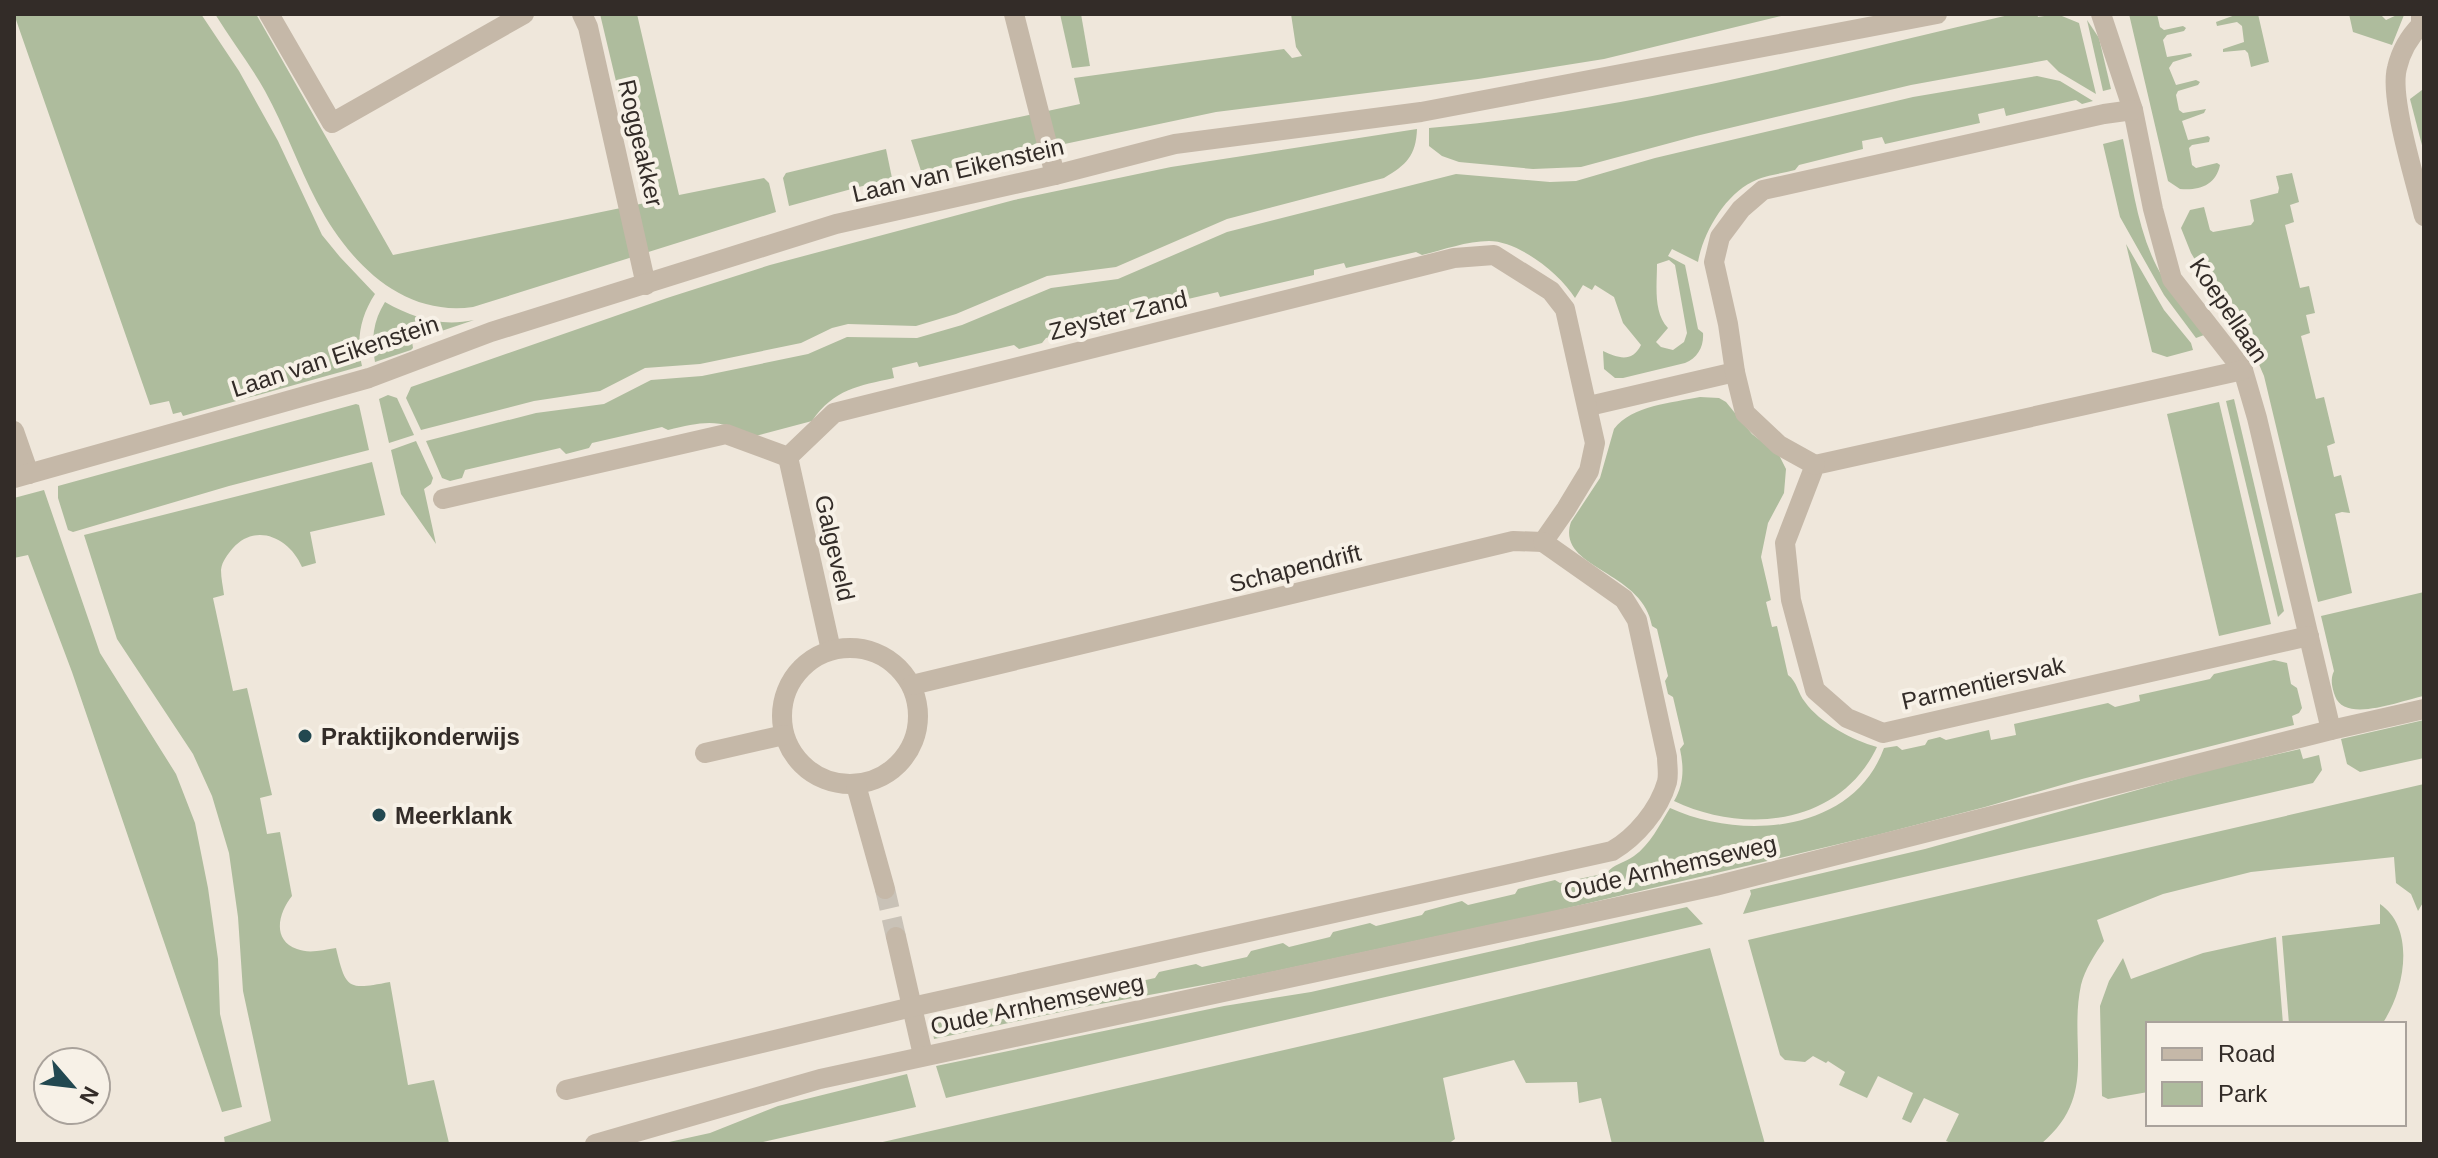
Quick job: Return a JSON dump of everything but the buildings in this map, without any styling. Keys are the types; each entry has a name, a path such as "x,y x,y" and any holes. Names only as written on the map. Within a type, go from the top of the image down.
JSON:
{"street":[{"path":"269,14 332,123 524,14"},
{"name":"Roggeakker","path":"582,14 588,27 646,285"},
{"path":"1014,14 1055,175"},
{"name":"Laan van Eikenstein","path":"22,476 369,378 491,332 836,224 1055,175 1175,144 1421,112 1937,14"},
{"name":"Koepellaan","path":"2101,14 2133,110 2153,209 2172,279 2243,370 2331,730"},
{"path":"2421,14 2421,25 2408,39 2396,69 2395,93 2424,216"},
{"path":"2133,110 1763,190 1741,209 1720,237 1714,262 1745,413 1779,445 1815,465 2243,370"},
{"name":"Zeyster Zand","path":"788,457 834,413 1454,258 1494,255 1551,291 1565,309 1589,406"},
{"path":"1543,542 1589,471 1595,443 1589,406 1735,372"},
{"path":"14,431 22,476"},
{"path":"443,499 726,434 788,457"},
{"name":"Galgeveld","path":"788,457 831,650"},
{"name":"Parmentiersvak","path":"1815,465 1785,543 1791,600 1815,690 1847,718 1883,733 2309,636"},
{"name":"Schapendrift","path":"912,685 1513,541 1543,542"},
{"name":"Oude Arnhemseweg","path":"566,1090 912,1007 1612,851 1630,841 1661,797 1668,779 1667,757 1637,620 1624,599 1543,542"},
{"path":"855,647 878,653 898,666 912,685 919,707 918,729 910,750 897,767 878,779 856,785 832,783 811,773 794,756 784,735 782,713 786,692 796,673 812,659 831,650 855,647"},
{"name":"Oude Arnhemseweg","path":"595,1144 820,1079 1715,886 2424,709"},
{"path":"705,753 784,735"},
{"path":"856,785 885,889"},
{"path":"896,937 912,1007"},
{"name":"Oude Arnhemseweg","path":"912,1007 923,1055"}],"green space":[{"path":"14,14 201,14 239,71 278,141 322,235 375,294 361,329 359,347 362,366 183,416 181,412 173,414 169,401 150,405"},
{"path":"215,14 256,14 393,255 645,203 600,14 637,14 679,195 764,178 769,183 776,212 473,307 447,308 423,303 400,294 380,280 344,245 317,202 265,91"},
{"path":"1060,14 1081,14 1090,66 1072,68"},
{"path":"1291,14 1789,14 1604,59 1478,79 1216,112 922,174 911,140 1080,104 1074,78 1284,49 1292,58 1302,56 1296,47"},
{"path":"2013,14 2037,14 2038,17 2057,14 2079,23 2096,94 2059,72 2047,60 1911,85 1581,167 1533,169 1459,162 1442,156 1429,146 1429,128 1577,109 1723,82"},
{"path":"2129,14 2157,14 2160,27 2164,30 2186,28 2167,35 2163,40 2167,57 2191,53 2192,56 2173,62 2169,68 2176,85 2196,80 2200,82 2178,91 2176,95 2179,110 2183,113 2206,109 2204,113 2182,121 2188,140 2210,138 2209,142 2189,148 2192,165 2196,168 2220,165 2215,177 2206,185 2180,189 2168,181"},
{"path":"2238,14 2258,14 2269,62 2251,67 2245,50 2223,52 2223,49 2244,42 2242,26 2237,22 2217,26 2216,22"},
{"path":"2349,14 2380,14 2386,20 2404,15 2392,45 2353,32"},
{"path":"2087,20 2099,38 2111,89 2103,91"},
{"path":"2037,76 2060,81 2093,101 2082,104 2076,100 2006,116 2004,108 1978,114 1980,123 1885,144 1882,137 1862,141 1863,149 1799,165 1795,170 1752,182 1724,205 1710,227 1698,262 1672,249 1668,256 1685,265 1698,329 1703,333 1699,351 1685,363 1623,378 1615,378 1604,369 1603,351 1629,357 1641,345 1623,323 1614,297 1595,285 1592,290 1583,285 1575,298 1538,260 1501,242 1481,241 1346,268 1344,263 1314,270 1314,275 1220,297 1218,292 1188,299 1189,304 1142,315 1141,310 1110,317 1111,322 1046,338 1042,343 1019,349 1014,345 919,367 917,362 892,368 894,378 838,395 812,421 752,437 730,426 711,423 668,430 662,427 592,443 589,448 566,454 560,448 465,470 462,478 450,481 442,478 426,441 536,413 604,404 651,380 702,376 808,354 847,337 917,338 962,325 1051,288 1118,279 1227,232 1456,174 1550,182 1576,181 1655,158 1913,97","holes":["1669,260 1675,265 1687,333 1684,342 1673,350 1656,342 1668,328 1658,306 1657,264"]},
{"path":"2422,90 2424,93 2424,153 2410,99"},
{"path":"1417,129 1415,146 1408,159 1384,178 1227,219 1116,267 1047,276 956,314 916,326 848,324 801,343 700,364 645,368 600,391 534,401 421,430 406,398 411,387 667,298 770,265 1014,200 1171,167"},
{"path":"2123,139 2136,204 2150,252 2167,285 2204,335 2196,338 2164,295 2120,217 2103,144"},
{"path":"886,149 892,178 789,206 783,178 786,173"},
{"path":"2292,173 2299,202 2290,205 2294,222 2285,225 2300,288 2309,286 2315,313 2306,315 2310,333 2301,336 2316,399 2324,397 2335,443 2327,446 2334,477 2341,475 2350,513 2335,514 2352,593 2318,602 2264,376 2248,339 2209,283 2191,253 2181,228 2190,210 2204,207 2213,232 2251,225 2254,221 2250,200 2278,193 2276,176"},
{"path":"2126,244 2164,310 2191,343 2193,350 2167,357 2152,352"},
{"path":"385,302 428,320 474,320 412,341 411,350 375,362 374,331"},
{"path":"388,395 397,398 414,435 389,443 379,399"},
{"path":"1700,397 1719,398 1726,402 1752,434 1779,455 1786,469 1784,493 1768,523 1761,557 1771,600 1766,602 1772,627 1777,626 1788,675 1819,717 1847,735 1877,747 1861,773 1840,793 1815,807 1788,816 1730,818 1674,801 1681,782 1680,749 1684,744 1673,697 1668,694 1665,681 1668,676 1657,629 1652,626 1645,607 1633,593 1587,561 1570,538 1571,522 1600,478 1614,429 1642,410"},
{"path":"2234,399 2284,611 2278,617 2226,401"},
{"path":"2219,402 2271,624 2219,636 2167,414"},
{"path":"359,405 369,450 229,486 73,532 68,530 58,498 58,486"},
{"path":"416,441 433,478 424,489 436,544 401,494 391,450"},
{"path":"372,462 385,515 310,532 316,563 302,567 281,541 262,535 242,540 231,550 223,564 224,595 213,598 233,691 247,688 272,795 260,798 267,834 280,832 292,896 281,917 283,939 302,950 336,948 343,972 351,984 365,986 390,982 408,1085 434,1080 449,1143 225,1144 224,1137 271,1121 243,991 238,917 229,853 212,796 193,754 117,639 84,535"},
{"path":"44,490 100,653 176,774 195,823 218,959 220,1014 242,1107 222,1112 72,672 28,555 14,558 14,498"},
{"path":"2424,592 2424,696 2375,708 2350,708 2341,704 2333,689 2334,671 2321,616"},
{"path":"2274,660 2287,663 2291,684 2297,688 2302,708 2292,716 2294,725 1877,835 1551,912 1252,976 934,1039 932,1027 940,1020 1008,1005 1017,1010 1103,985 1109,988 1155,978 1159,972 1196,964 1202,967 1247,957 1251,951 1283,943 1289,947 1370,923 1376,926 1422,915 1425,911 1462,901 1468,905 1515,894 1518,889 1555,880 1560,883 1607,873 1645,846 1670,808 1729,824 1761,826 1792,822 1822,813 1848,798 1869,776 1884,748 1897,746 1902,750 1925,745 1928,740 1940,737 1946,740 1989,730 1991,740 2016,735 2014,724 2108,703 2115,707 2140,701 2139,695"},
{"path":"2424,720 2424,758 2360,772 2347,764 2341,739"},
{"path":"2300,749 2303,759 2319,755 2322,770 2313,783 1743,914 1750,890 1925,849 2213,769"},
{"path":"2424,784 2424,901 2418,911 2411,894 2396,883 2394,857 2251,872 2163,894 2097,920 2104,941 2081,985 2076,1089 2059,1126 2041,1144 1954,1144 1946,1141 1959,1114 1924,1098 1911,1123 1902,1119 1913,1093 1878,1076 1867,1098 1839,1085 1845,1072 1828,1061 1826,1063 1813,1056 1805,1062 1785,1060 1780,1055 1748,940"},
{"path":"2380,904 2392,915 2403,945 2401,979 2383,1022 2289,1022 2282,936 2380,924"},
{"path":"1687,907 1703,924 946,1098 936,1066 1224,1006 1311,992"},
{"path":"2276,937 2283,1022 2146,1022 2146,1092 2108,1099 2102,1096 2100,1006 2109,981 2123,958 2131,979 2203,953"},
{"path":"1710,948 1765,1144 1612,1144 1601,1098 1579,1103 1577,1082 1526,1083 1514,1060 1443,1078 1455,1139 1448,1144 874,1144 1367,1031"},
{"path":"907,1074 916,1107 754,1144 660,1144 710,1133 778,1106"}],"tunnel":[{"path":"885,889 896,937"}],"place":[{"name":"Praktijkonderwijs","path":"305,736"},
{"name":"Meerklank","path":"379,815"}]}
